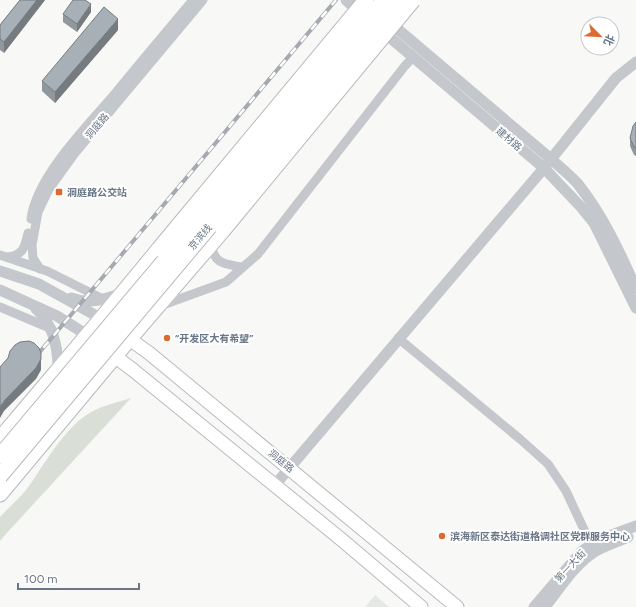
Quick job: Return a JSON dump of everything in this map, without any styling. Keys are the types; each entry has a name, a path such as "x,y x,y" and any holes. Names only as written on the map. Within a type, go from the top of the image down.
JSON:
{"highway":[{"path":"0,439 102,319 366,0"},
{"name":"京滨线","path":"0,456 384,0"},
{"name":"京滨线","path":"0,476 89,368 400,0"},
{"path":"0,494 156,307 211,245 413,0"}],"main road":[{"name":"洞庭路","path":"102,319 149,353 457,607"},
{"path":"87,336 115,356 275,485 421,607"}],"street":[{"name":"洞庭路","path":"4,256 15,256 20,254 23,249 35,200 46,179 56,165 193,0"},
{"name":"洞庭路","path":"40,269 33,258 32,245 38,212 49,189 75,153 203,0"},
{"name":"建材路","path":"346,0 544,168 581,206 594,222 636,308"},
{"path":"363,0 551,159 577,183 599,213 620,252 636,289"},
{"path":"156,307 226,282 258,254 413,57"},
{"path":"275,485 398,338 544,168 616,78 636,62"},
{"path":"211,245 213,254 221,262 242,267"},
{"path":"4,256 40,269 103,299"},
{"path":"0,270 86,302 123,293"},
{"path":"39,284 102,319"},
{"path":"0,290 57,316 87,336"},
{"path":"27,303 42,314 52,329 56,347 58,369"},
{"path":"0,307 52,329"},
{"path":"398,338 548,464 566,491 592,548"},
{"name":"第一大街","path":"534,607 573,560 592,548 636,526"},
{"name":"第一大街","path":"545,607 592,548 636,533"}],"shaded area":[{"path":"131,398 0,541 0,517 26,490 60,441 76,423 101,407"},
{"path":"375,595 389,607 365,607"}],"building":[{"path":"20,0 37,0 4,42 0,39 0,25"},
{"path":"73,0 85,0 91,4 77,24 63,14"},
{"path":"104,7 118,19 55,92 42,81"},
{"path":"636,122 636,148 634,147 630,138 633,126"},
{"path":"29,341 34,343 39,348 41,359 36,368 0,407 0,367 8,358 10,351 15,345 20,342"}],"railway":[{"path":"33,360 336,0"}],"place":[{"name":"洞庭路公交站","path":"59,192"},
{"name":"“开发区大有希望”","path":"167,338"},
{"name":"滨海新区泰达街道格调社区党群服务中心","path":"442,536"}]}
